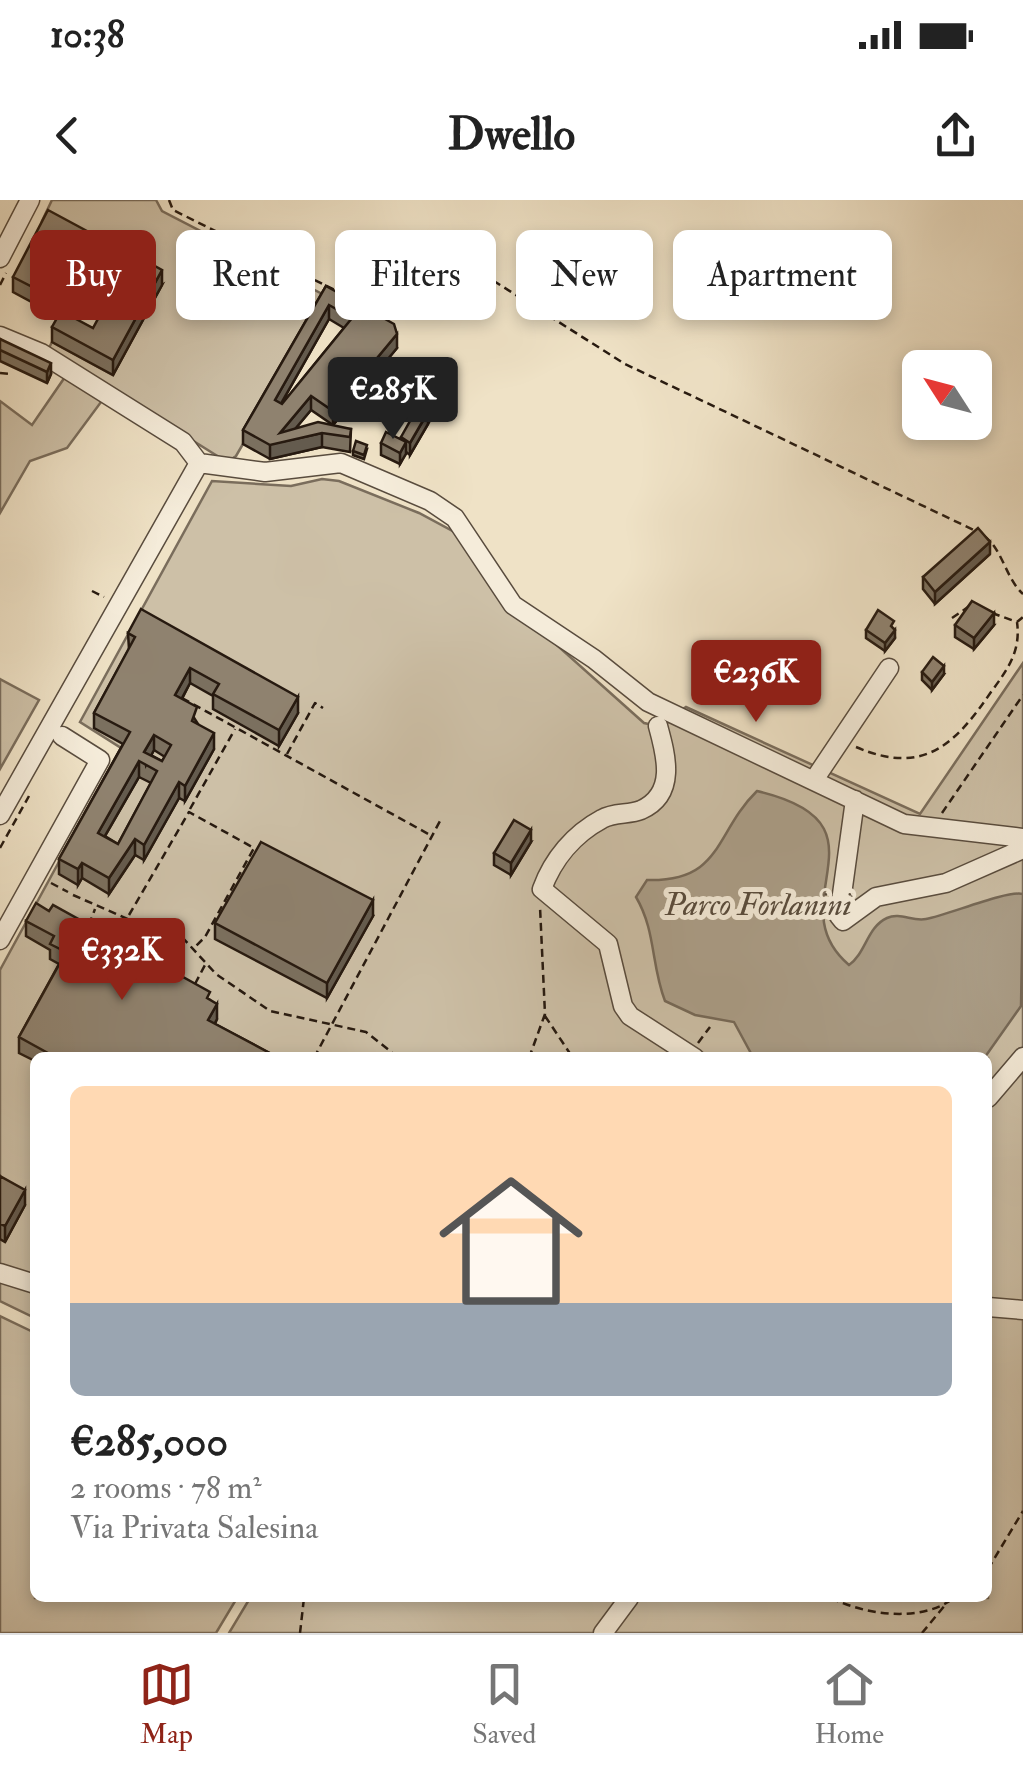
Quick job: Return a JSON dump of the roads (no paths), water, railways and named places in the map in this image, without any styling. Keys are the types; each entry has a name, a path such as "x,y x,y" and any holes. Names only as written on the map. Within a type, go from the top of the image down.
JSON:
{"street":[{"path":"0,258 30,200"},
{"path":"0,336 41,352 183,442 199,463 265,472 341,464 439,505 462,526 513,605 659,718 814,780 904,824 1023,838"},
{"path":"0,815 55,732 199,463"},
{"path":"814,780 889,668"},
{"path":"659,718 666,754 667,779 662,792 643,809 608,816 577,835 542,889 608,944 622,1006 630,1016 660,1040 686,1052"},
{"path":"0,940 85,788 82,759 55,732"},
{"path":"855,800 842,883 839,916 843,922 866,901 946,884 1023,850"},
{"path":"992,1093 1023,1057"},
{"path":"0,1273 30,1282"},
{"path":"992,1307 1023,1310"},
{"path":"603,1633 626,1602"}],"park label":[{"name":"Parco Forlanini","path":"758,905"}]}
